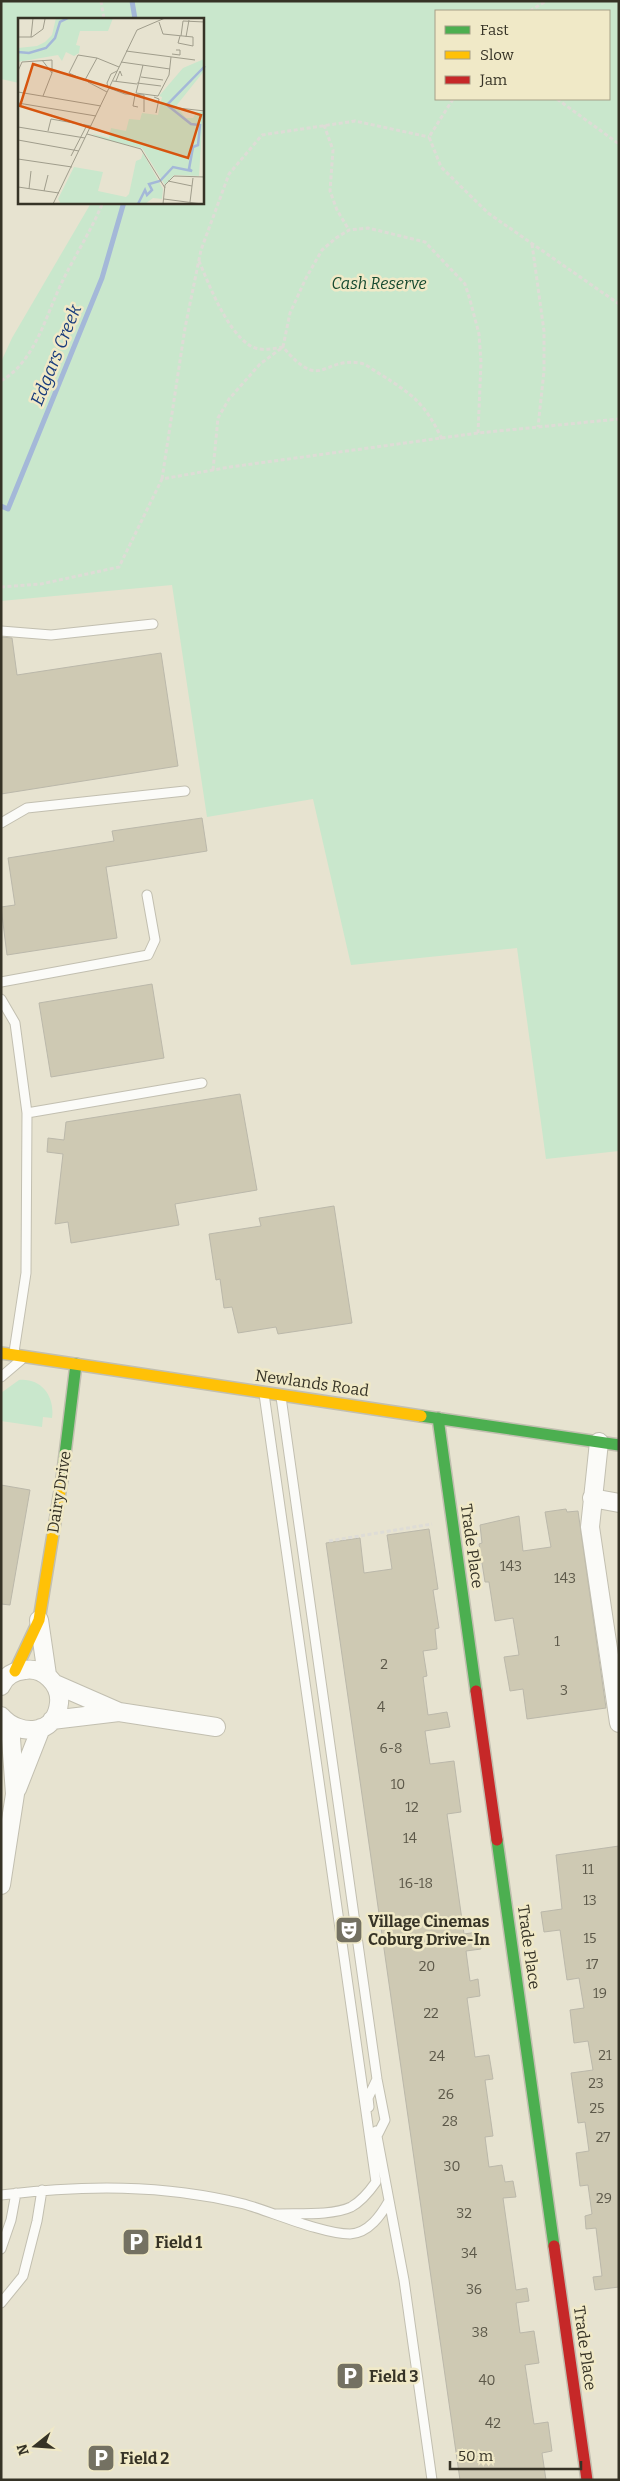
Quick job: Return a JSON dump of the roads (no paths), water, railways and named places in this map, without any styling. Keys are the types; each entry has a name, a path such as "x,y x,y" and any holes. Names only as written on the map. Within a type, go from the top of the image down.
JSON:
{"street":[{"name":"Newlands Road","path":"1,1353 619,1445"},
{"name":"Dairy Drive","path":"5,1680 39,1620 63,1471 76,1364"},
{"name":"Trade Place","path":"438,1418 587,2480"},
{"path":"599,1442 590,1527 619,1723"},
{"path":"592,1498 619,1503"},
{"name":"Dairy Drive","path":"39,1620 51,1679 59,1702 46,1724"},
{"path":"5,1680 31,1669 119,1712 216,1727"},
{"path":"5,1720 25,1731 46,1724 119,1712"},
{"path":"5,1720 15,1794"},
{"path":"1,1885 15,1794 46,1724"}],"lane":[{"path":"1,631 51,634 153,624"},
{"path":"1,823 27,808 185,790"},
{"path":"1,982 148,955 155,940 147,895"},
{"path":"1,999 15,1023 27,1114 26,1273 20,1356 1,1376"},
{"path":"27,1114 202,1083"},
{"path":"264,1392 376,2182 365,2196 350,2207 320,2212 276,2214"},
{"path":"280,1394 377,2079 385,2120 378,2134"},
{"path":"377,2079 368,2098 372,2123 378,2134 399,2252 432,2480"},
{"path":"1,2195 42,2190 109,2187 178,2191 244,2204 324,2229 351,2234 364,2230 380,2217 389,2201"},
{"path":"1,2303 23,2276 42,2190"},
{"path":"1,2249 11,2220 16,2193"}],"waterway":[{"name":"Edgars Creek","path":"132,1 135,18"},
{"name":"Edgars Creek","path":"1,506 8,509 102,278 123,204"}],"place":[{"name":"Village Cinemas Coburg Drive-In","path":"349,1930"},
{"name":"Field 1","path":"136,2242"},
{"name":"Field 3","path":"350,2376"},
{"name":"Field 2","path":"101,2458"}],"park label":[{"name":"Cash Reserve","path":"379,283"}]}
